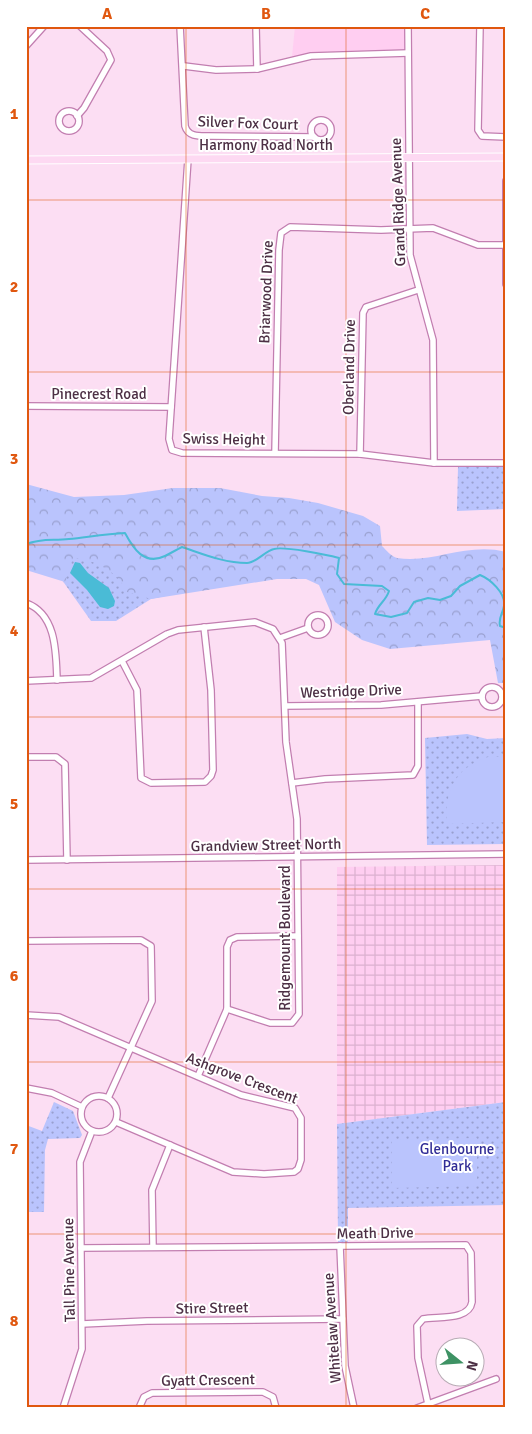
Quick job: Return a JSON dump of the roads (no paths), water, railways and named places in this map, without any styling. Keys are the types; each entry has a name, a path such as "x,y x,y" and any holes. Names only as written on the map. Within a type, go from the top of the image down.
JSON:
{"main road":[{"name":"Harmony Road North","path":"26,160 506,157"}],"street":[{"path":"26,46 44,26"},
{"path":"77,116 84,108 111,60 107,51 80,26"},
{"path":"180,26 184,66 216,70 257,69 311,56 408,53"},
{"path":"256,26 257,69"},
{"name":"Grand Ridge Avenue","path":"408,26 411,263 433,340 434,463"},
{"path":"480,26 478,130 482,136 506,136"},
{"name":"Silver Fox Court","path":"184,66 185,126 192,135 314,138"},
{"name":"Swiss Height","path":"188,159 169,439 172,450 182,453 360,454 434,463 506,463"},
{"path":"506,181 506,284"},
{"name":"Briarwood Drive","path":"275,453 279,250 282,233 290,227 410,230"},
{"path":"410,230 432,228 478,245 506,245"},
{"name":"Oberland Drive","path":"360,454 363,313 366,307 418,290"},
{"name":"Pinecrest Road","path":"26,406 171,407"},
{"path":"26,603 33,606 44,618 52,632 55,644 56,680"},
{"path":"26,681 89,679 170,633 204,627 255,622 269,627 280,638 308,628"},
{"path":"122,661 137,690 141,778 151,783 205,782 211,776 213,770 211,690 204,627"},
{"name":"Ridgemount Boulevard","path":"227,1009 272,1023 288,1023 296,1020 299,1011 297,819 286,742 284,652 280,638"},
{"name":"Westridge Drive","path":"285,706 382,705 482,696"},
{"path":"292,783 325,779 413,776 418,766 418,702"},
{"path":"26,757 56,757 65,764 67,860"},
{"name":"Grandview Street North","path":"26,860 506,854"},
{"path":"198,1076 227,1009 227,950 230,940 237,937 298,936"},
{"path":"26,941 141,940 150,945 152,950 152,1002 108,1098"},
{"name":"Ashgrove Crescent","path":"26,1015 56,1016 246,1096 298,1110 301,1118 300,1167 291,1173 237,1173 116,1122"},
{"path":"26,1088 52,1093 82,1107"},
{"path":"82,1107 93,1097 108,1098"},
{"path":"82,1107 83,1124 92,1131 103,1132 113,1127 116,1122 117,1111 108,1098"},
{"name":"Tall Pine Avenue","path":"63,1408 81,1354 80,1159 92,1131"},
{"path":"152,1247 152,1190 170,1145"},
{"name":"Meath Drive","path":"81,1248 461,1244 471,1251 472,1302 470,1309 464,1314 423,1319 417,1326 418,1358 428,1404"},
{"name":"Whitelaw Avenue","path":"340,1246 345,1366 354,1408"},
{"name":"Stire Street","path":"82,1324 147,1321 343,1319"},
{"path":"417,1408 496,1379"},
{"name":"Gyatt Crescent","path":"139,1408 144,1397 152,1393 263,1392 273,1397 276,1408"}],"waterway":[{"path":"26,544 43,540 63,540 125,533 136,550 151,559 165,556 182,547 214,558 238,563 250,562 271,550 279,548 326,555 339,558 337,574 344,584 382,586 389,591 375,614 391,617 407,613 414,602 428,598 440,600 451,596 460,586 480,575 493,583 502,596 504,606 500,618 500,626 506,628"}],"park label":[{"name":"Glenbourne Park","path":"457,1158"}]}
